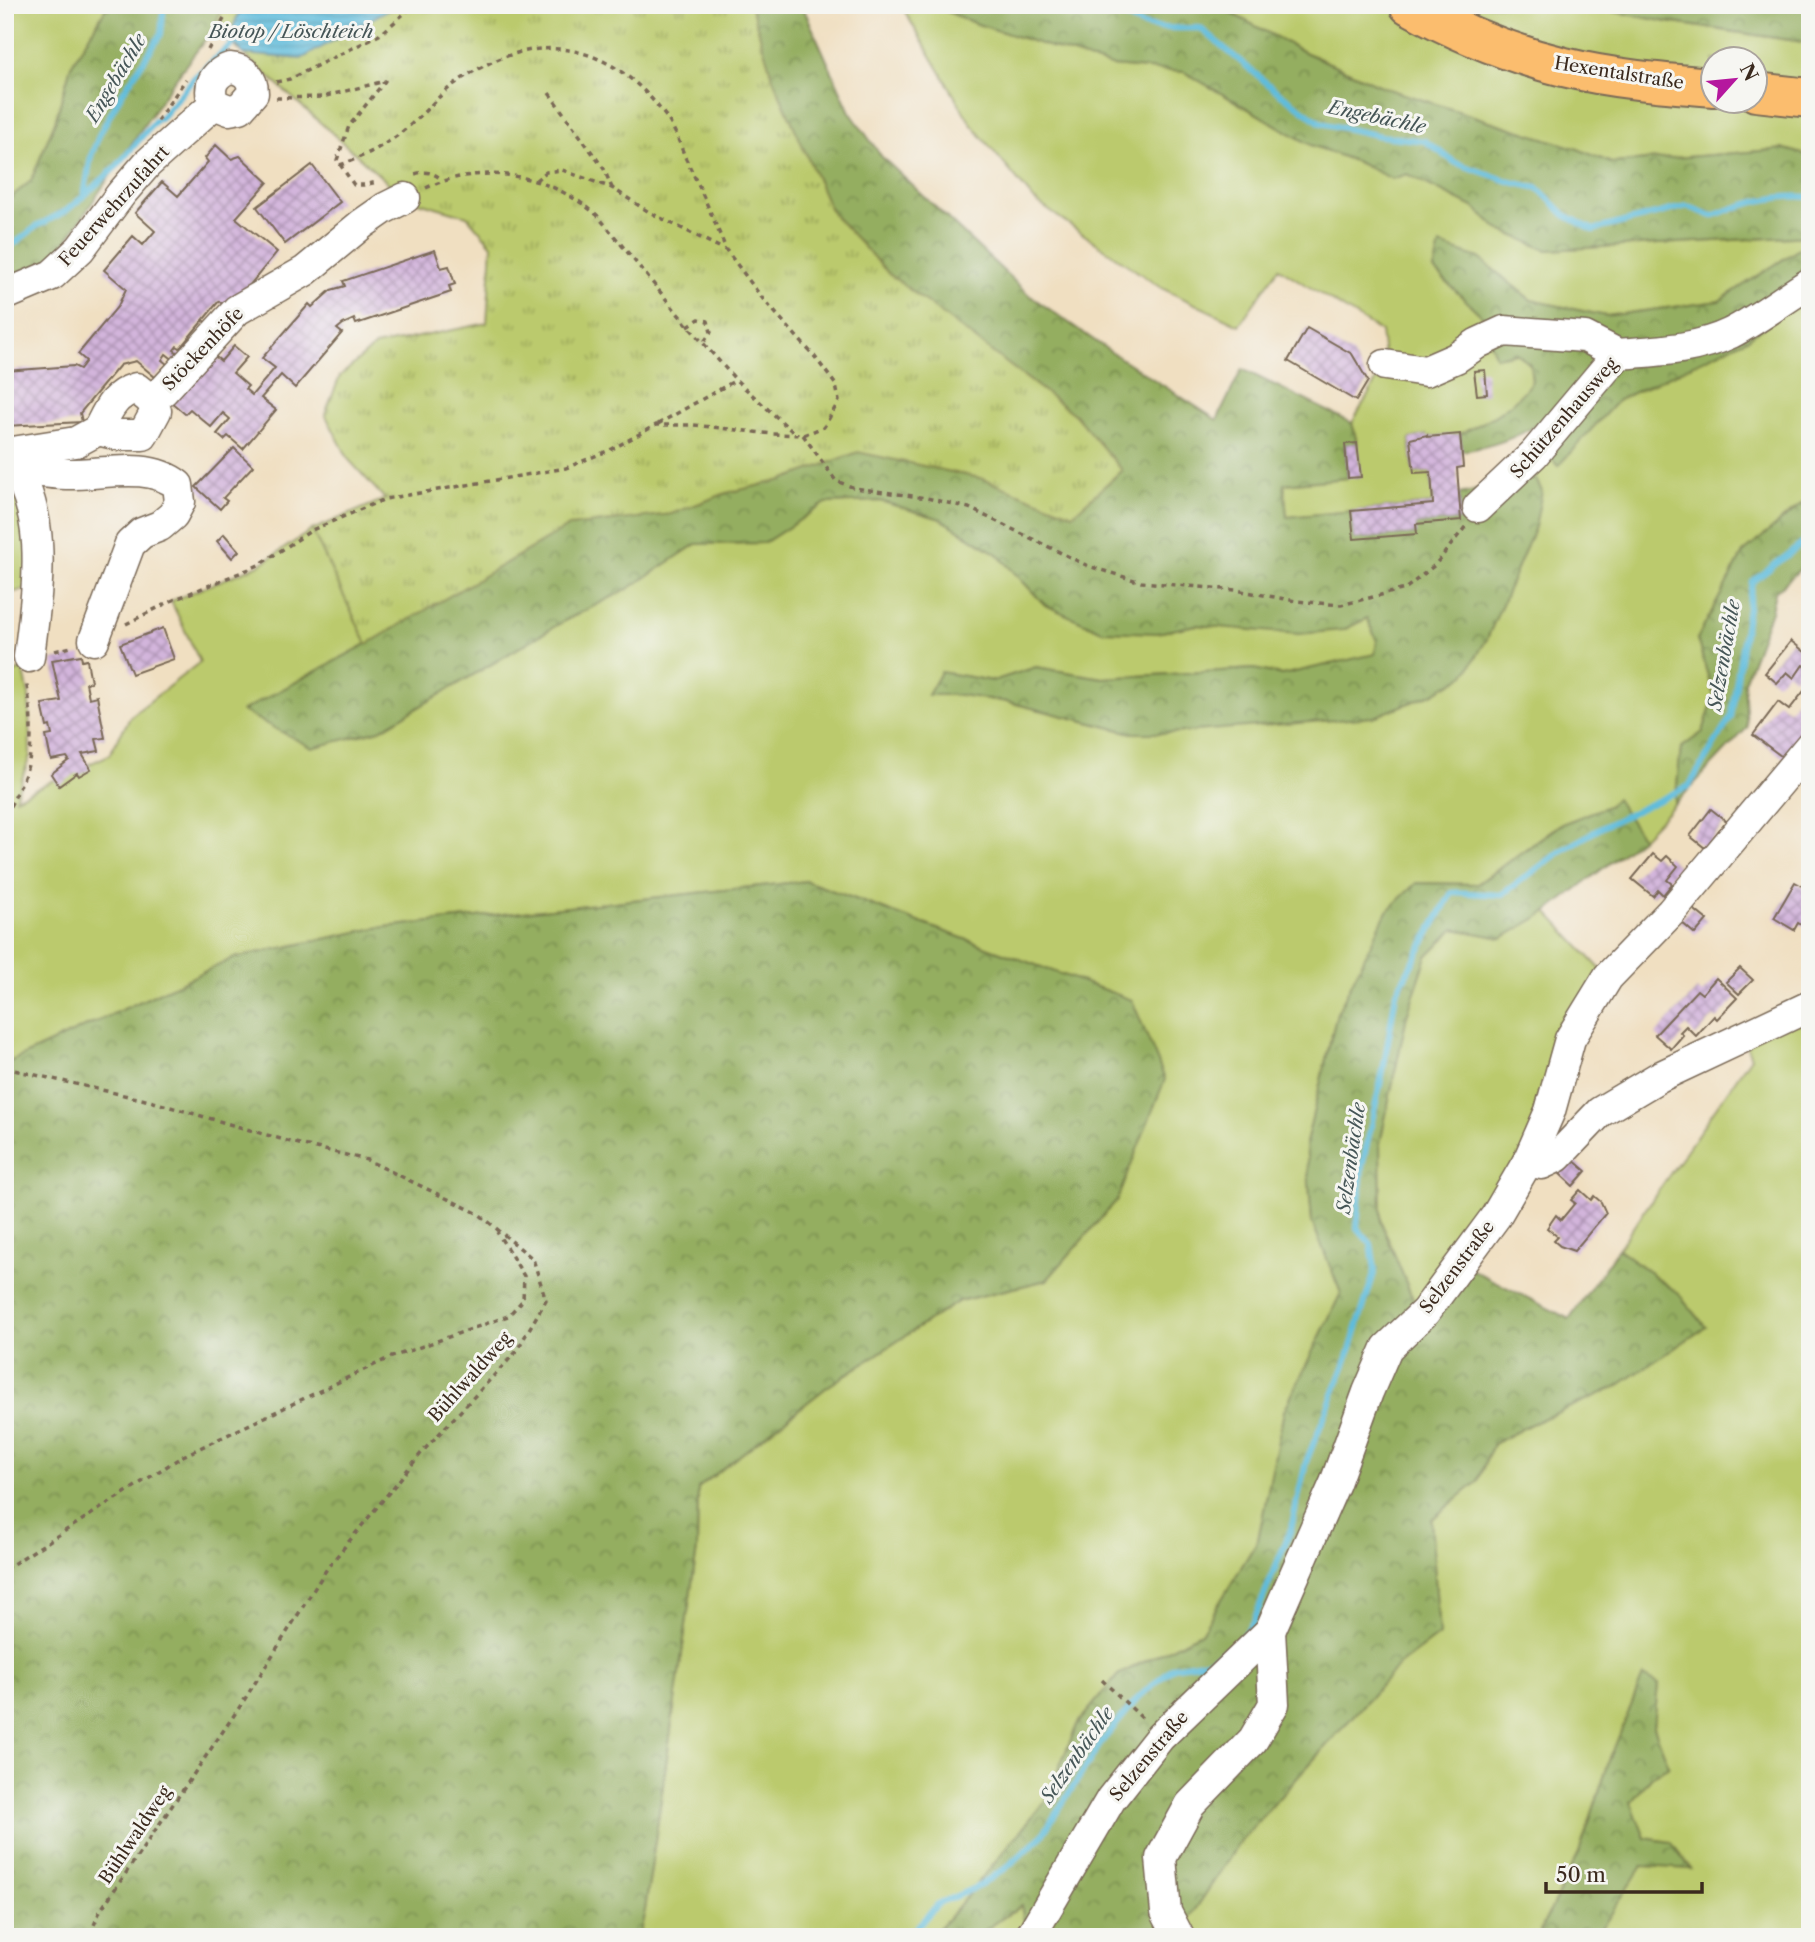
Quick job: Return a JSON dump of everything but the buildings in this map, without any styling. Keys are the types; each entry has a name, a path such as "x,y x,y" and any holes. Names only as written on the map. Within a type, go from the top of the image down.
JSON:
{"main road":[{"name":"Hexentalstraße","path":"1409,5 1508,50 1565,68 1652,82 1700,86"},
{"path":"1770,94 1810,98"}],"street":[{"name":"Feuerwehrzufahrt","path":"5,295 52,275 80,249 147,164 214,104 229,110 240,108 253,90"},
{"name":"Stöckenhöfe","path":"10,458 76,442 98,430 118,435 143,435 156,411 151,400 164,390 237,310 305,271 362,224 405,198"},
{"name":"Schützenhausweg","path":"1478,508 1534,454 1618,354 1667,350 1702,343 1730,333 1810,283"},
{"path":"1385,365 1426,371 1456,358 1478,343 1504,331 1585,337 1618,354"},
{"path":"10,458 66,474 145,472 166,476 178,485 180,502 173,515 160,527 142,533 130,544 94,640"},
{"path":"10,458 29,495 37,535 35,664"},
{"name":"Selzenstraße","path":"1030,1937 1111,1800 1160,1737 1270,1631 1335,1483 1387,1348 1425,1312 1496,1216 1528,1161 1549,1111 1570,1039 1608,977 1671,912 1810,746"},
{"path":"1528,1161 1542,1164 1557,1157 1600,1112 1659,1077 1810,1006"},
{"path":"1179,1937 1166,1912 1161,1858 1190,1805 1253,1740 1274,1704 1270,1631"}],"path":[{"path":"253,90 289,79 381,34 414,5"},
{"path":"340,165 366,156 409,126 434,99 472,71 515,52 539,48 567,48 592,55 624,73 645,92 668,120 727,251 763,299 815,357 836,385 839,401 824,427 803,435 694,425 656,425"},
{"path":"253,90 286,100 322,97 385,81 349,126 337,160 354,184 364,185"},
{"path":"549,93 604,169 612,188"},
{"path":"536,180 546,172 562,170 612,188 649,212 727,251"},
{"path":"405,198 443,180 491,174 536,180 561,189 580,200 597,215 736,380 796,435"},
{"path":"688,326 699,319 708,321 711,332 704,343"},
{"path":"5,815 30,755 29,695 35,664 94,640 171,601 259,565 312,530 385,499 566,468 612,449 736,380"},
{"path":"803,435 836,481 855,488 927,498 969,508 1088,566 1141,582 1236,590 1296,601 1341,605 1405,589 1435,565 1478,508"},
{"name":"Bühlwaldweg","path":"5,1068 150,1101 291,1142 367,1160 479,1214 533,1259 546,1300 516,1352 423,1451 328,1567 243,1702 100,1911 89,1937"},
{"path":"5,1569 183,1456 389,1358 508,1316 523,1300 524,1276 495,1229"},
{"path":"1102,1680 1146,1722"}],"green space":[{"path":"5,5 108,5 71,66 55,122 31,181 5,202"},
{"path":"108,5 223,5 214,28 173,82 55,258 5,279 5,202 31,181 55,122 71,66"},
{"path":"224,5 751,7 773,79 832,213 889,274 1075,415 1122,470 1073,514 980,478 858,452 782,480 726,493 671,514 569,526 367,644 312,530 385,499 349,460 325,414 340,376 375,346 487,323 492,245 467,216 405,198 214,28"},
{"path":"746,5 802,5 850,112 882,157 1029,295 1111,352 1217,420 1242,369 1352,423 1357,443 1345,445 1348,478 1284,484 1287,517 1351,511 1354,539 1416,534 1416,524 1461,520 1459,494 1474,491 1527,462 1542,491 1535,527 1487,639 1465,675 1432,694 1374,717 1170,733 1132,733 1008,702 960,695 928,695 941,672 993,681 1036,667 1103,678 1254,669 1282,675 1375,654 1377,641 1367,618 1343,630 1298,634 1196,625 1157,633 1102,631 1045,605 997,554 941,519 880,501 826,503 764,543 696,544 628,589 564,621 380,730 312,748 242,711 367,644 569,526 671,514 726,493 782,480 858,452 980,478 1073,513 1122,471 1075,415 889,274 832,213 773,79 751,8"},
{"path":"901,5 932,5 974,23 1111,66 1184,72 1311,145 1392,178 1407,174 1475,208 1498,229 1547,250 1810,236 1810,242 1719,301 1606,316 1531,300 1479,258 1434,270 1481,315 1504,331 1496,357 1516,353 1530,364 1532,381 1501,413 1482,425 1453,436 1427,435 1410,439 1414,473 1431,472 1433,504 1287,517 1284,484 1360,476 1352,423 1385,366 1381,332 1279,268 1239,325 1161,288 1034,200 971,124"},
{"path":"932,5 1216,5 1300,50 1388,89 1578,149 1611,163 1785,149 1810,156 1810,236 1547,250 1498,229 1475,208 1407,174 1392,179 1357,162 1311,145 1184,72 1111,66 974,23"},
{"path":"1216,5 1581,5 1673,23 1810,43 1810,156 1785,149 1611,163 1577,149 1388,89 1300,50"},
{"path":"1580,5 1810,5 1810,43 1667,22"},
{"path":"1810,242 1810,291 1747,339 1618,400 1558,466 1540,447 1555,413 1511,438 1461,451 1460,434 1500,412 1532,381 1530,364 1516,353 1496,357 1488,338 1503,331 1481,315 1434,270 1440,245 1479,258 1531,300 1606,316 1719,301"},
{"path":"1810,291 1810,497 1782,519 1697,639 1714,696 1703,732 1681,748 1675,804 1642,838 1615,799 1609,806 1559,825 1477,884 1416,883 1337,1013 1306,1143 1312,1222 1341,1293 1284,1411 1258,1540 1201,1633 1118,1675 1078,1723 1045,1801 949,1918 930,1937 639,1937 697,1549 698,1488 827,1387 959,1301 1047,1280 1132,1000 806,881 376,928 234,958 5,1064 5,676 23,668 29,695 30,756 15,798 109,755 131,716 200,662 171,601 259,565 312,530 367,644 243,711 380,730 564,621 628,589 696,544 764,543 826,503 880,501 941,519 997,554 1045,605 1157,633 1196,625 1343,630 1368,618 1377,641 1376,654 1282,675 1254,669 1103,678 1036,667 993,681 941,672 929,694 960,695 1008,702 1132,733 1487,639 1506,591 1527,462 1540,447 1558,465 1618,400 1747,339"},
{"path":"5,452 38,585 5,595"},
{"path":"1810,497 1810,560 1775,592 1771,611 1744,682 1747,728 1675,804 1681,748 1703,732 1714,696 1697,639 1743,553"},
{"path":"1616,799 1642,838 1547,912 1502,938 1454,929 1427,956 1407,1015 1380,1143 1381,1222 1411,1295 1425,1312 1461,1264 1569,1319 1618,1249 1679,1294 1706,1327 1616,1387 1529,1425 1493,1444 1477,1482 1431,1520 1439,1635 1399,1665 1241,1840 1177,1937 1027,1937 1021,1905 975,1937 930,1937 949,1918 1045,1801 1078,1723 1118,1675 1201,1633 1258,1540 1284,1411 1341,1293 1312,1222 1306,1143 1337,1013 1387,911 1416,883 1478,884 1560,825 1608,806"},
{"path":"806,881 1132,1000 1165,1079 1117,1200 1047,1280 959,1301 827,1387 698,1488 697,1549 639,1937 5,1937 5,1064 234,958 376,928"},
{"path":"1547,912 1608,977 1550,1111 1425,1312 1411,1295 1381,1222 1380,1143 1407,1015 1427,956 1454,929 1502,938"},
{"path":"1810,1006 1810,1937 1596,1937 1642,1865 1691,1868 1671,1843 1645,1838 1630,1802 1653,1775 1669,1766 1654,1727 1658,1684 1611,1756 1579,1853 1537,1937 1177,1937 1241,1840 1399,1665 1439,1635 1431,1520 1477,1482 1493,1444 1529,1425 1679,1294 1618,1249 1751,1057 1743,1038"},
{"path":"1643,1676 1658,1684 1654,1727 1669,1766 1653,1775 1631,1802 1645,1838 1671,1842 1691,1869 1642,1866 1596,1937 1537,1937 1579,1853 1611,1756"},
{"path":"1022,1905 1027,1937 975,1937"}],"water":[{"name":"Biotop / Löschteich","path":"242,5 393,5 301,59 243,54 229,37"}],"waterway":[{"name":"Engebächle","path":"5,251 37,226 66,211 84,196 91,156 100,133 161,34 164,5"},
{"name":"Engebächle","path":"1112,5 1142,25 1200,28 1274,89 1321,123 1381,136 1425,141 1456,163 1511,182 1538,188 1565,215 1593,230 1687,206 1712,216 1760,201 1810,197"},
{"path":"160,119 195,77 233,43"},
{"path":"84,196 117,166 155,121"},
{"name":"Selzenbächle","path":"911,1937 938,1904 981,1885 1006,1868 1041,1837 1103,1740 1139,1697 1173,1667 1208,1661 1237,1644 1254,1620 1291,1529 1306,1462 1348,1357 1375,1270 1371,1244 1357,1228 1362,1166 1383,1071 1396,993 1452,892 1501,895 1564,849 1608,824 1689,786 1731,717 1752,582 1810,538"}]}
